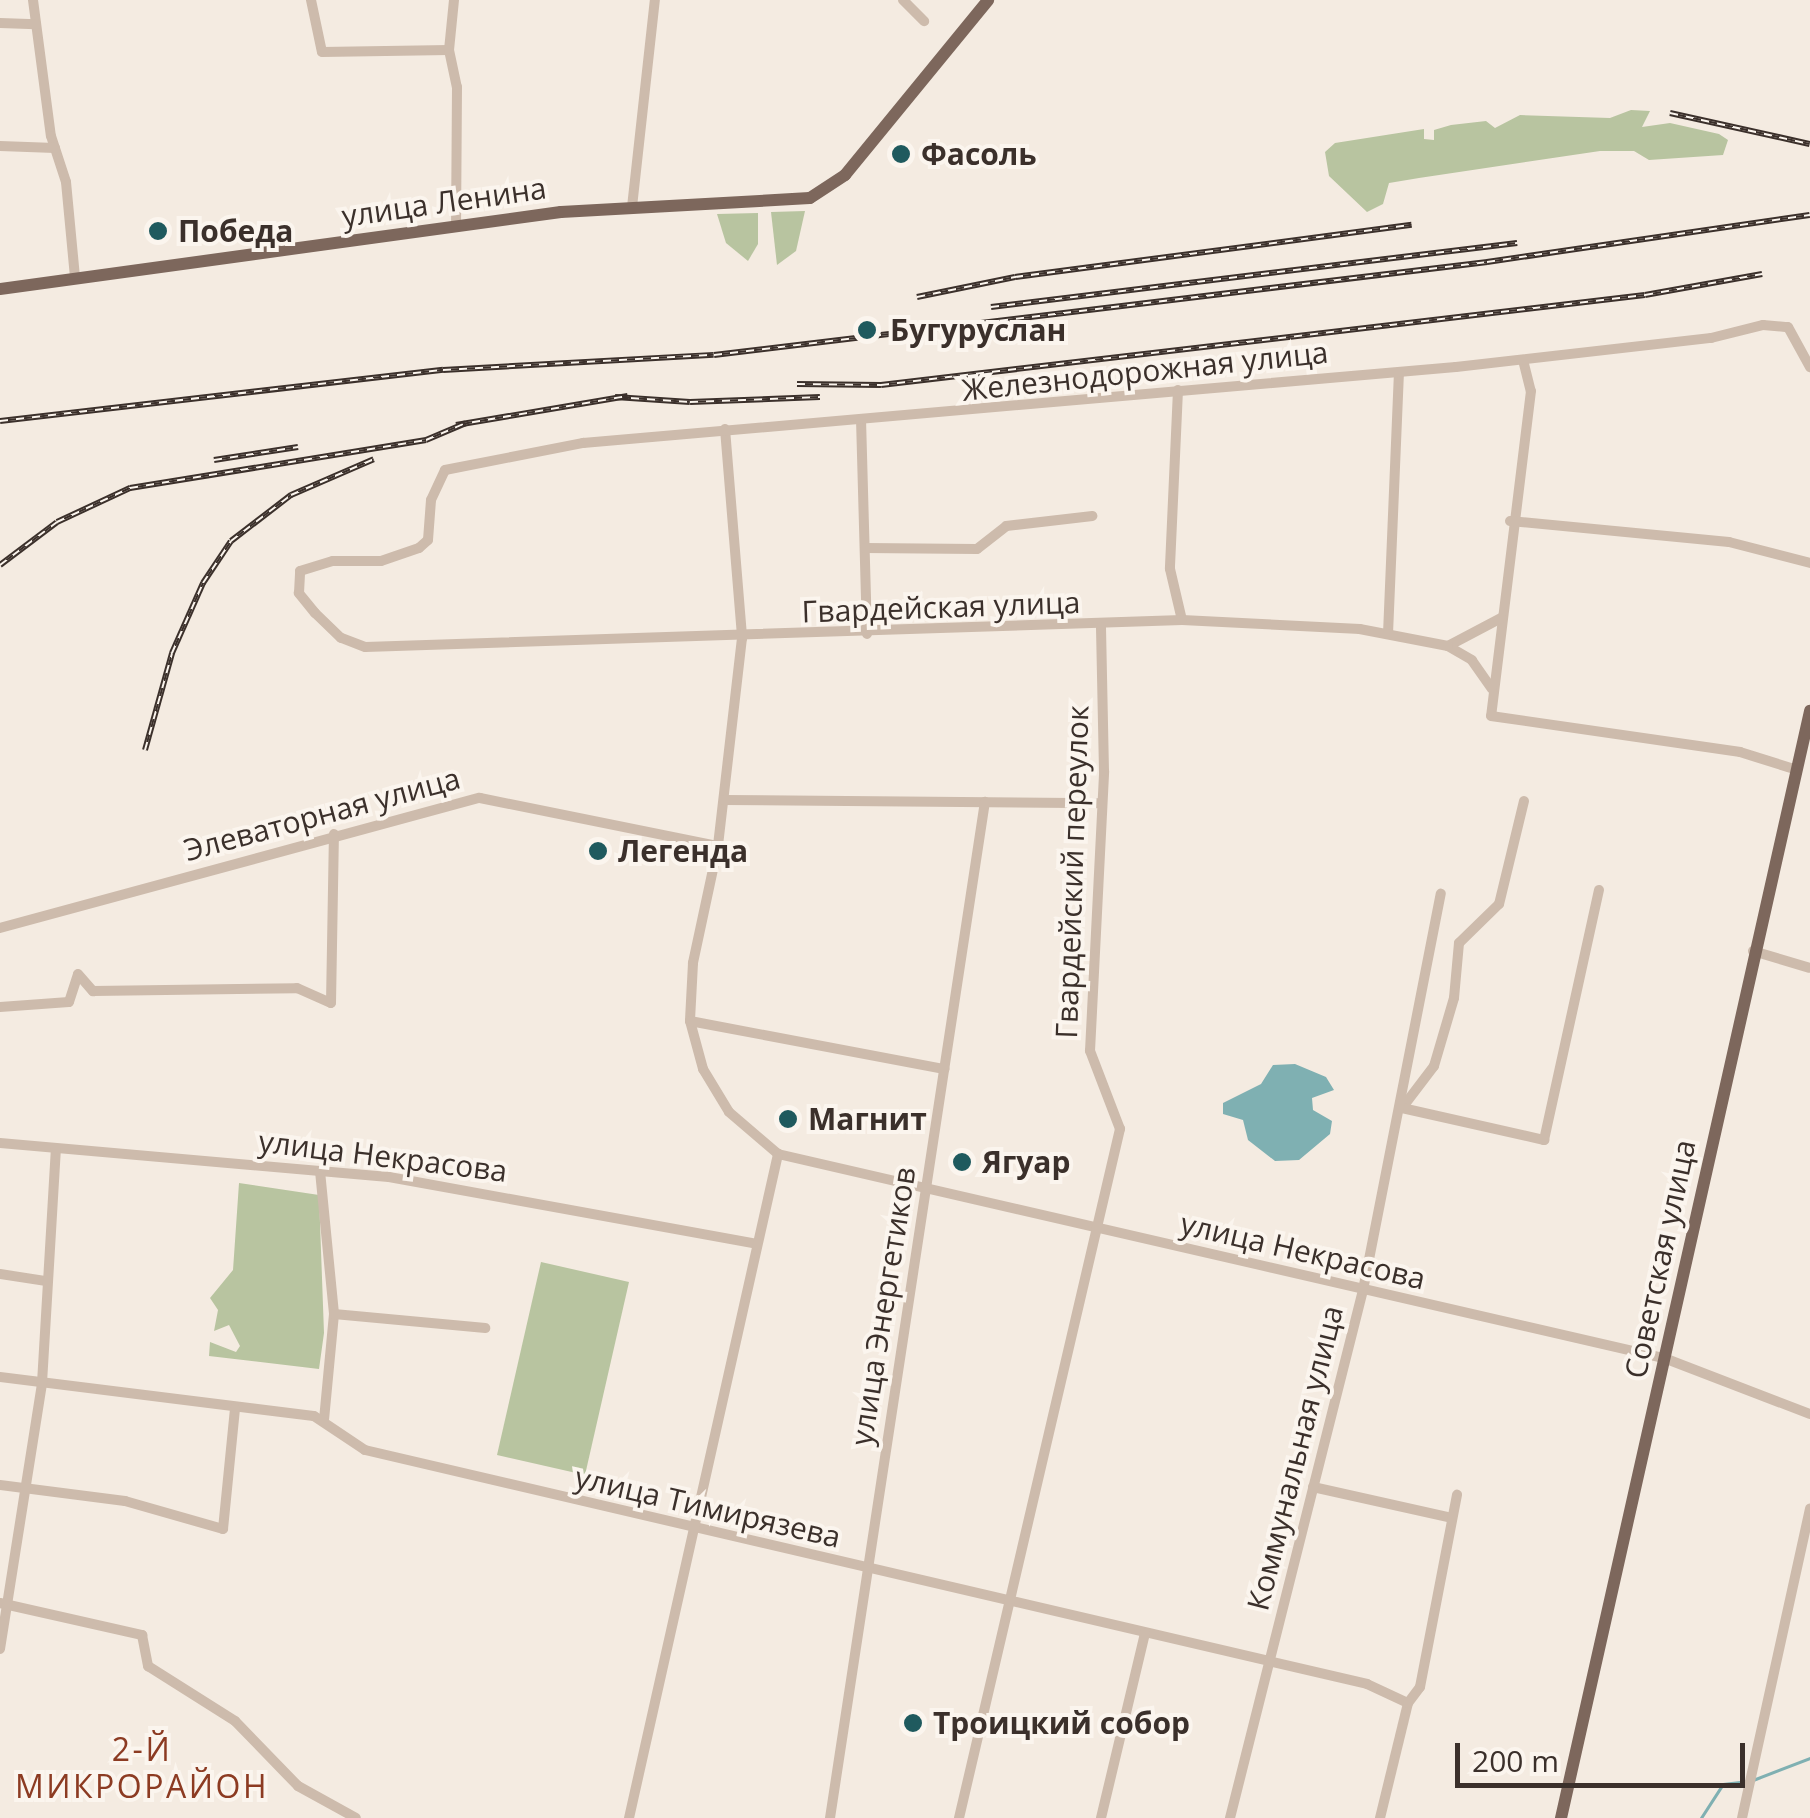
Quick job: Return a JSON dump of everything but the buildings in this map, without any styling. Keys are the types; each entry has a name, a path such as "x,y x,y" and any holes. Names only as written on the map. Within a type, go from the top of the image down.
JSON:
{"main road":[{"name":"улица Ленина","path":"0,289 456,225 632,207 795,201 834,186 988,0"},
{"name":"Советская улица","path":"1561,1818 1810,711"}],"street":[{"path":"33,0 55,148 66,182 75,278"},
{"path":"311,0 322,52 448,50"},
{"path":"454,0 448,50 457,87 456,225"},
{"path":"632,207 655,0"},
{"path":"903,0 924,22"},
{"path":"0,23 36,24"},
{"path":"0,146 55,148"},
{"name":"Железнодорожная улица","path":"458,464 725,429 1523,360 1776,324 1797,335 1810,367"},
{"path":"1523,360 1531,390 1510,521 1491,716 1740,752 1797,770"},
{"path":"1388,634 1399,372"},
{"path":"1178,390 1170,568 1182,620"},
{"path":"861,419 868,634"},
{"path":"629,1818 778,1154 729,1112 703,1069 690,1021 693,963 718,846 742,638 725,429"},
{"name":"Гвардейская улица","path":"458,464 437,484 433,524 420,548 300,571 299,594 341,638 396,647 1101,626 1182,620 1388,634 1448,646"},
{"path":"865,548 978,548 1006,526 1092,516"},
{"path":"1510,521 1729,542 1810,564"},
{"path":"1448,646 1501,618"},
{"name":"Гвардейский переулок","path":"959,1818 1120,1129 1090,1050 1102,802 1101,626"},
{"path":"1448,646 1472,660 1492,690"},
{"name":"Элеваторная улица","path":"0,928 334,834 480,798 718,846"},
{"path":"724,800 1102,802"},
{"name":"Коммунальная улица","path":"1402,1108 1434,1066 1454,998 1460,943 1499,904 1524,801"},
{"name":"улица Энергетиков","path":"830,1818 985,802"},
{"path":"0,1007 69,1002 78,974 93,992 297,988 330,1003 334,834"},
{"path":"1402,1108 1544,1140 1599,890"},
{"name":"Коммунальная улица","path":"1230,1818 1362,1290 1402,1108 1441,894"},
{"path":"1753,951 1810,968"},
{"path":"690,1021 944,1070"},
{"name":"улица Некрасова","path":"0,1143 320,1171 556,1203 757,1244"},
{"path":"0,1649 42,1383 56,1148"},
{"name":"улица Некрасова","path":"778,1154 927,1186 1099,1231 1664,1358 1810,1414"},
{"path":"0,1377 324,1419 334,1314 320,1171"},
{"path":"0,1274 46,1281"},
{"path":"334,1314 364,1312 485,1328"},
{"path":"0,1485 125,1501 223,1528 235,1409"},
{"name":"улица Тимирязева","path":"324,1419 352,1447 694,1530 1367,1684 1408,1704"},
{"path":"1313,1487 1452,1518"},
{"path":"1380,1818 1408,1704 1420,1687 1457,1496"},
{"path":"1742,1818 1810,1508"},
{"path":"6,1604 126,1628 142,1635 148,1666 234,1720 298,1786 356,1818"},
{"path":"1101,1818 1145,1633"}],"green space":[{"path":"1631,110 1650,111 1642,127 1670,123 1719,134 1728,140 1723,155 1649,160 1634,151 1600,151 1419,178 1389,183 1383,204 1367,212 1329,176 1325,152 1335,143 1424,129 1424,139 1434,140 1434,130 1451,125 1486,121 1495,128 1520,115 1610,118"},
{"path":"805,211 796,251 777,265 771,212"},
{"path":"758,213 758,244 748,261 726,243 717,214"},
{"path":"239,1183 319,1195 324,1333 319,1369 209,1356 210,1342 236,1352 240,1346 229,1325 214,1331 218,1310 210,1298 233,1270"},
{"path":"541,1262 629,1282 585,1475 497,1455"}],"water":[{"path":"1295,1064 1326,1077 1334,1090 1312,1098 1313,1110 1332,1121 1330,1134 1299,1160 1275,1161 1248,1140 1243,1120 1223,1114 1223,1103 1261,1084 1273,1065"}],"waterway":[{"path":"1753,1780 1810,1758"},
{"path":"1701,1818 1723,1784 1746,1781"}],"railway":[{"path":"1670,113 1810,144"},
{"path":"0,421 443,370 714,355 1487,262 1810,215"},
{"path":"917,297 1015,277 1412,225"},
{"path":"991,307 1517,243"},
{"path":"797,384 881,385 1645,295 1762,274"},
{"path":"456,425 628,396"},
{"path":"615,397 690,402 820,397"},
{"path":"0,565 57,522 130,488 426,440 466,423"},
{"path":"214,460 298,447"},
{"path":"145,750 172,653 203,583 231,541 291,495 374,459"}],"place":[{"name":"Фасоль","path":"901,154"},
{"name":"Победа","path":"158,231"},
{"name":"Бугуруслан","path":"867,330"},
{"name":"Легенда","path":"598,851"},
{"name":"Магнит","path":"788,1119"},
{"name":"Ягуар","path":"962,1162"},
{"name":"Троицкий собор","path":"913,1723"}],"district":[{"name":"2-Й МИКРОРАЙОН","path":"142,1768"}]}
